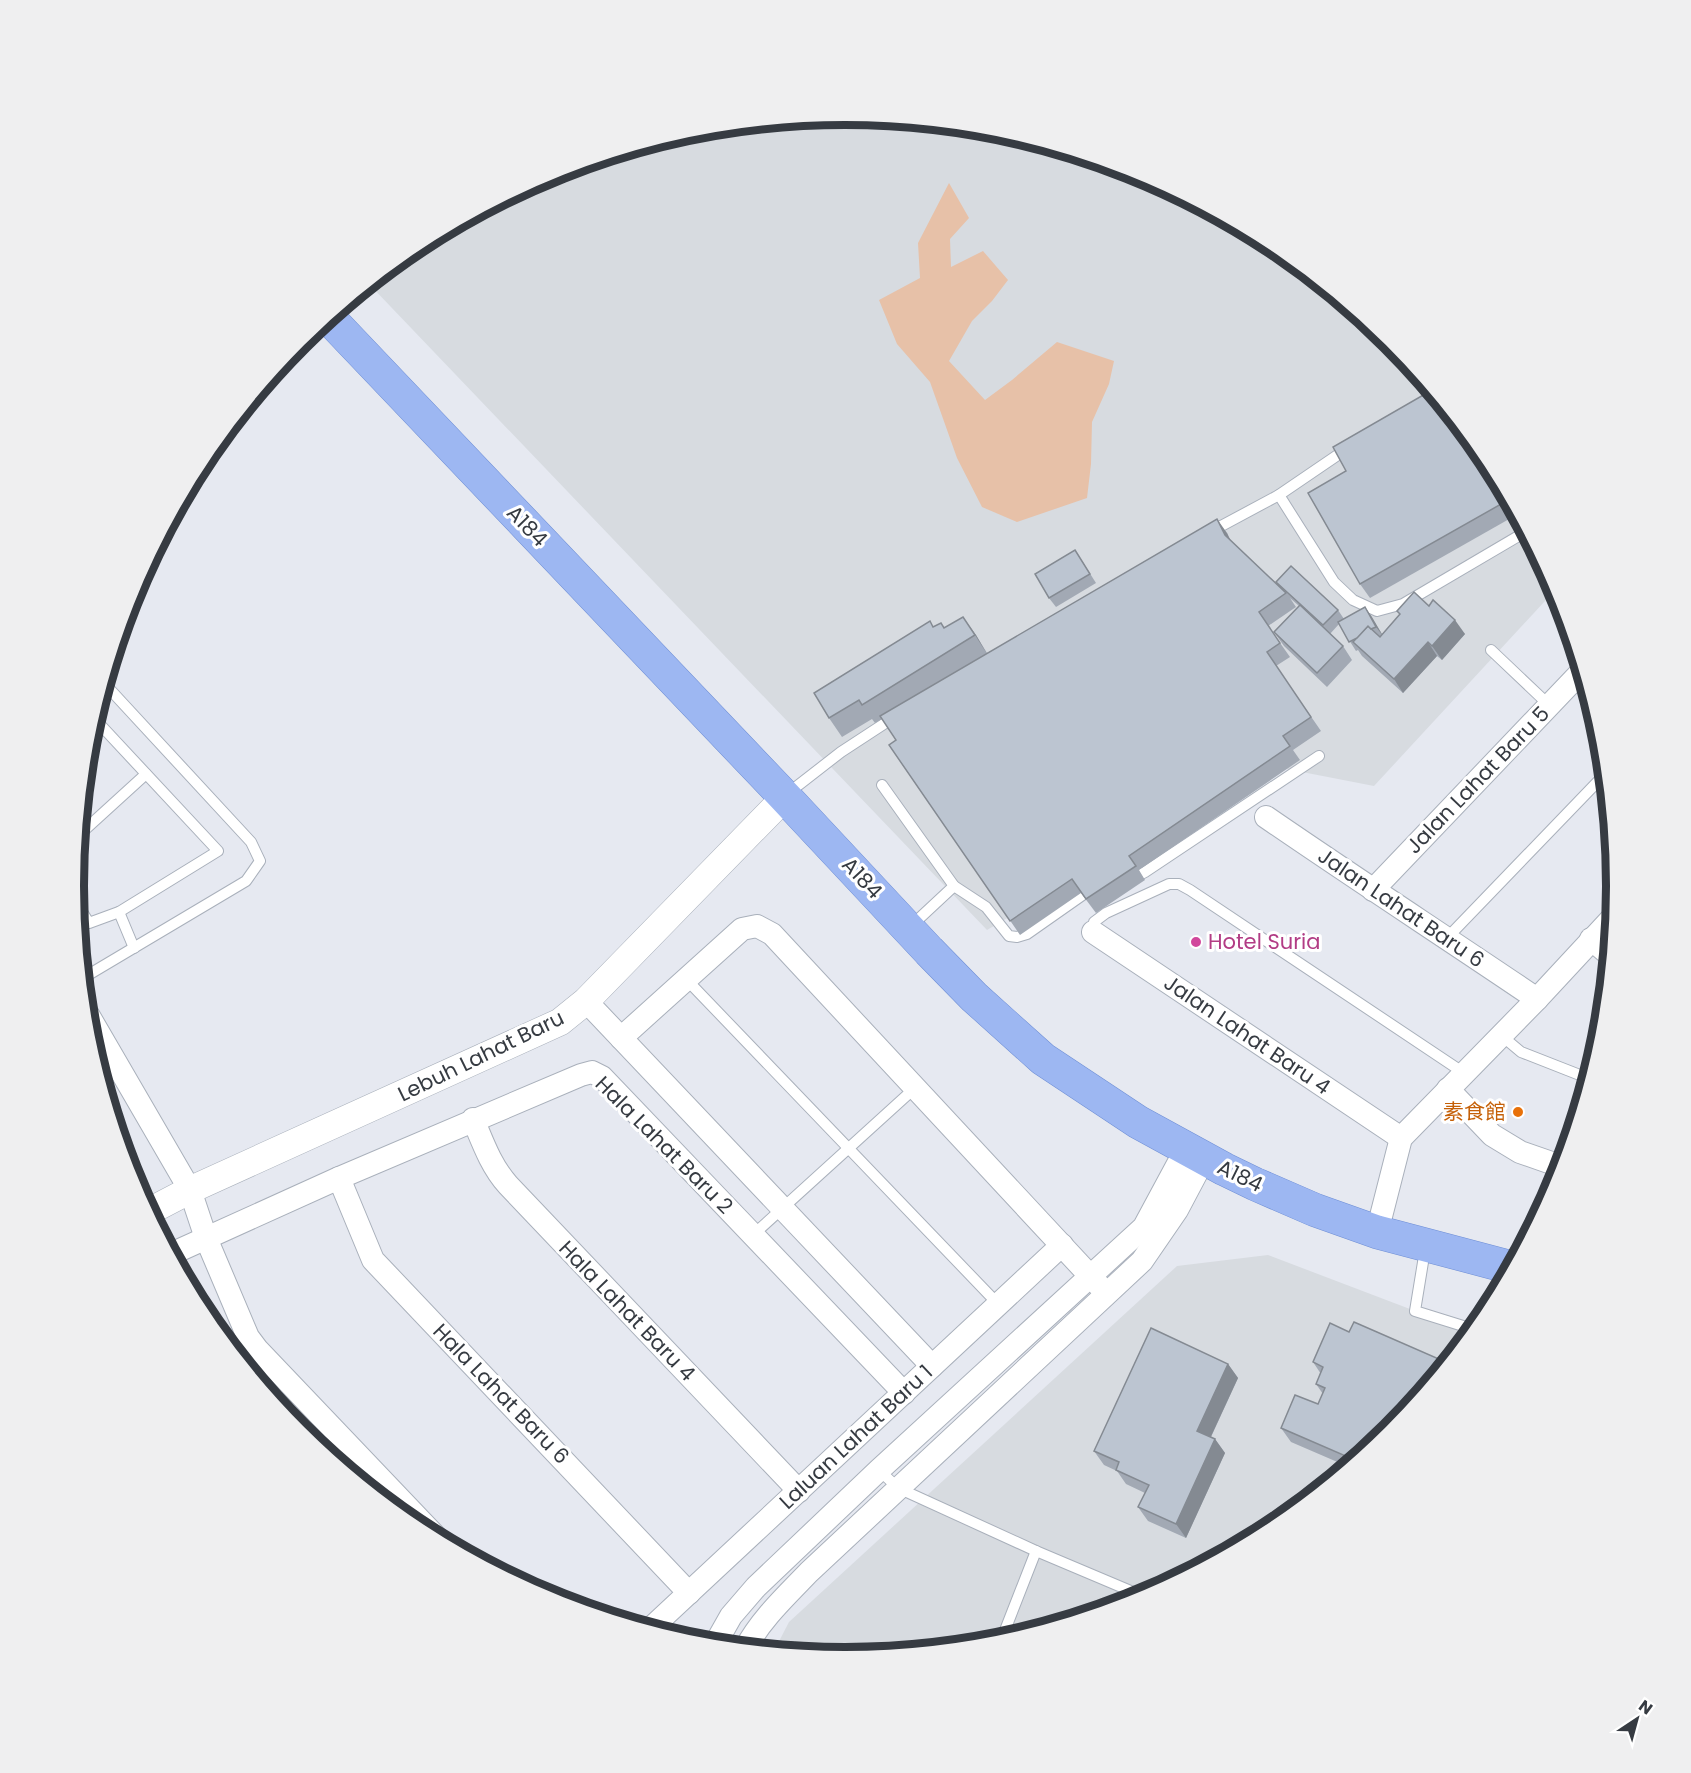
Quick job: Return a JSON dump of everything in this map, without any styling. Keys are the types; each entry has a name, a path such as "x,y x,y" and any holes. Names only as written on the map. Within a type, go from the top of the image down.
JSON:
{"main road":[{"name":"A184","path":"334,323 974,997 1043,1059 1138,1122 1234,1174 1285,1197 1377,1232 1506,1266"}],"street":[{"name":"Jalan Lahat Baru 5","path":"1373,890 1577,676"},
{"name":"Lebuh Lahat Baru","path":"156,1208 190,1190 560,1022 585,1001 785,796"},
{"name":"Jalan Lahat Baru 6","path":"1266,817 1537,999"},
{"path":"1377,1232 1401,1138 1502,1036 1605,925"},
{"path":"621,1038 742,929 757,926 772,934 1106,1293"},
{"name":"Jalan Lahat Baru 4","path":"1093,932 1401,1138"},
{"path":"1592,939 1604,949"},
{"name":"Hala Lahat Baru 2","path":"585,1001 932,1366"},
{"path":"99,1033 190,1190 206,1238 248,1337 415,1515"},
{"name":"Hala Lahat Baru 2","path":"178,1251 473,1119 592,1072 602,1077 904,1393"},
{"path":"1448,1089 1492,1135 1520,1152 1554,1164"},
{"name":"Hala Lahat Baru 4","path":"473,1119 490,1160 508,1185 799,1491"},
{"path":"719,1637 731,1616 756,1587 879,1470 1144,1227 1195,1154"},
{"path":"749,1641 778,1604 849,1533 1142,1261 1177,1210 1195,1154"},
{"name":"Hala Lahat Baru 6","path":"339,1178 374,1260 689,1593"},
{"name":"Laluan Lahat Baru 1","path":"656,1624 1062,1245"}],"lane":[{"path":"1199,538 1279,495 1360,441"},
{"path":"1279,495 1334,582 1353,600 1377,611 1403,604 1520,535"},
{"path":"1491,650 1549,705"},
{"path":"90,974 246,880 260,861 251,842 110,689"},
{"path":"785,796 841,752 905,710"},
{"path":"85,917 89,923 119,912 218,851 102,726"},
{"path":"1120,885 1145,872 1319,756"},
{"path":"87,828 146,774"},
{"path":"1447,938 1599,780"},
{"path":"882,785 954,886 986,907 1009,936 1017,937 1027,934 1084,894 1103,891"},
{"path":"1093,932 1094,922 1106,913 1169,885 1179,884 1464,1073"},
{"path":"909,928 954,886"},
{"path":"119,912 134,948"},
{"path":"686,979 998,1304"},
{"path":"1502,1036 1521,1052 1583,1076"},
{"path":"753,1235 916,1087"},
{"path":"1426,1245 1415,1311 1467,1327"},
{"path":"879,1470 898,1488 1131,1592"},
{"path":"1005,1631 1036,1551"}],"shaded area":[{"path":"846,125 895,127 945,132 1043,151 1090,165 1137,183 1226,227 1269,253 1348,314 1384,348 1418,384 1479,463 1505,506 1549,596 1374,786 1266,765 987,930 374,289 422,253 465,227 554,183 601,165 648,151 746,132"},
{"path":"949,183 969,218 950,239 951,267 983,251 1008,280 992,301 972,321 949,361 985,400 1057,342 1114,361 1109,384 1092,422 1087,498 1017,522 982,507 957,458 930,382 897,344 879,300 920,278 918,243"},
{"path":"1268,1255 1465,1330 1418,1389 1384,1425 1309,1491 1269,1520 1226,1546 1137,1590 1090,1608 1043,1622 945,1641 846,1648 778,1644 789,1622 1177,1266"}],"building":[{"path":"1426,394 1479,463 1503,503 1360,584 1308,493 1346,471 1333,447"},
{"path":"1217,519 1225,535 1286,593 1259,612 1280,643 1267,652 1311,717 1283,736 1290,746 1129,856 1136,866 1086,899 1072,879 1010,921 889,745 896,740 880,716"},
{"path":"1075,550 1090,574 1049,598 1035,574"},
{"path":"1291,566 1338,610 1323,625 1276,582"},
{"path":"1414,592 1429,606 1433,600 1455,620 1432,646 1428,642 1394,679 1353,642 1368,626 1380,637 1400,614 1397,611"},
{"path":"1300,605 1343,646 1317,673 1274,632"},
{"path":"1365,607 1376,627 1371,629 1368,626 1357,638 1349,642 1338,622"},
{"path":"963,617 975,635 862,705 859,700 829,718 814,693 930,621 933,627 941,623 944,628"},
{"path":"1354,1322 1442,1360 1384,1425 1349,1458 1281,1428 1295,1395 1318,1404 1325,1388 1316,1384 1323,1367 1313,1362 1330,1323 1349,1332"},
{"path":"1151,1328 1228,1364 1197,1431 1215,1439 1176,1524 1138,1507 1149,1485 1116,1470 1119,1462 1094,1451"}],"place":[{"name":"Hotel Suria","path":"1196,942"},
{"name":"素食館","path":"1518,1112"}]}
